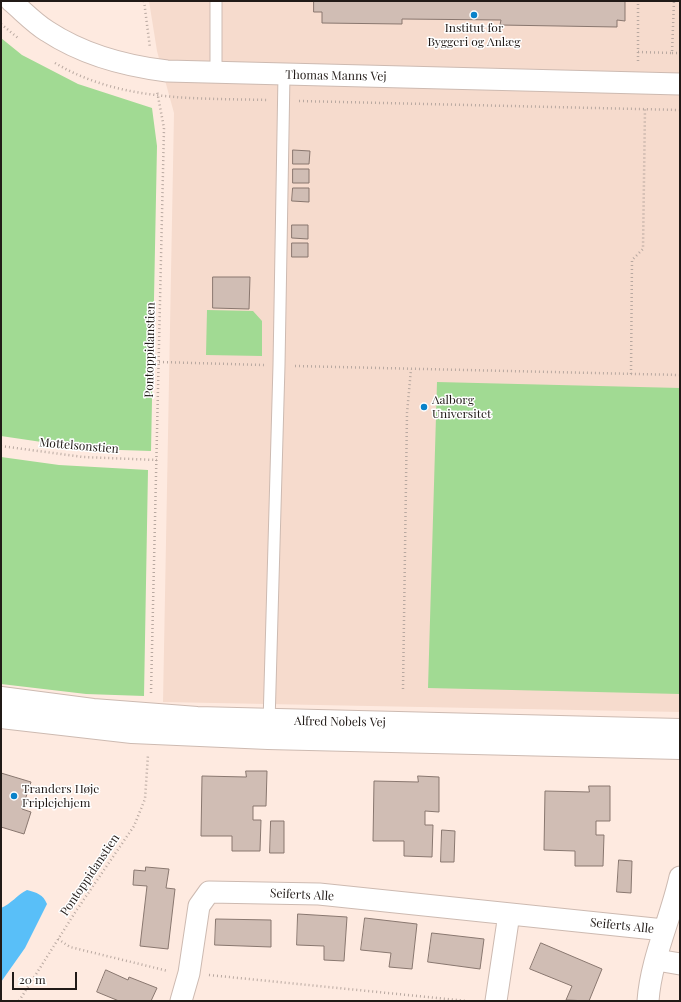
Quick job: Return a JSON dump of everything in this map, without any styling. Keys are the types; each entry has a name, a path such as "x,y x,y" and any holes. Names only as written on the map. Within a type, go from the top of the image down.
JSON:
{"street":[{"name":"Thomas Manns Vej","path":"11,1 47,31 77,46 109,59 153,69 216,73 680,84"},
{"name":"Alfred Nobels Vej","path":"1,698 93,710 197,718 268,729 680,748"},
{"name":"Alfred Nobels Vej","path":"1,717 132,732 268,729 680,730"},
{"path":"648,1001 649,989 664,930 680,877"},
{"name":"Seiferts Alle","path":"181,1001 189,973 199,906 209,892 319,894 664,930"},
{"path":"496,1001 509,914"},
{"path":"657,960 680,964"}],"lane":[{"path":"216,1 216,73"},
{"path":"268,729 279,365 284,74"}],"path":[{"name":"Pontoppidanstien","path":"144,1 153,69 164,128 151,701"},
{"path":"637,83 638,1"},
{"path":"672,53 674,1"},
{"path":"638,52 680,53"},
{"path":"631,374 632,260 643,249 645,109 680,110"},
{"path":"159,362 680,375"},
{"path":"403,689 407,421 411,369"},
{"name":"Mottelsonstien","path":"1,446 83,457 157,460"},
{"name":"Pontoppidanstien","path":"19,1001 58,939 134,826 145,799 148,749"},
{"path":"58,939 70,947 171,972 467,1001"}],"shaded area":[{"name":"Aalborg Universitet","path":"149,1 680,1 680,712 163,702 174,113 157,51"}],"green space":[{"path":"1,38 22,55 78,84 152,108 157,146 151,451 89,449 1,436"},
{"path":"207,310 253,311 262,321 262,356 206,355"},
{"path":"437,382 680,388 680,694 428,688"},
{"path":"1,457 59,465 148,470 144,696 86,694 1,684"}],"water":[{"path":"27,890 42,896 47,904 25,948 1,982 1,908"}],"building":[{"name":"Institut for Byggeri og Anlæg","path":"314,1 625,1 625,21 617,20 617,27 500,25 501,20 402,19 402,24 322,23 322,12 314,12"},
{"path":"293,150 310,151 309,164 293,164"},
{"path":"293,169 309,169 309,183 293,183"},
{"path":"293,188 309,188 309,202 292,201"},
{"path":"292,225 308,225 308,239 292,238"},
{"path":"292,243 308,243 308,257 292,257"},
{"path":"213,277 250,277 249,309 213,308"},
{"path":"246,771 267,771 266,806 253,806 253,820 261,820 260,851 232,851 232,836 201,836 202,776 246,777"},
{"name":"Tranders Høje Friplejehjem","path":"1,773 31,782 22,809 31,812 24,834 1,827"},
{"path":"418,776 439,777 439,812 425,811 425,825 433,825 432,857 404,856 404,841 373,841 374,781 418,782"},
{"path":"589,786 610,786 610,821 596,821 596,835 604,835 603,866 575,866 575,851 544,850 545,791 589,792"},
{"path":"271,821 284,821 284,853 270,853"},
{"path":"442,830 455,831 454,862 441,862"},
{"path":"619,860 632,861 631,893 617,892"},
{"path":"146,867 169,869 166,888 175,889 168,949 140,946 147,886 133,885 134,870 145,871"},
{"path":"298,914 347,917 344,961 324,960 324,946 297,945"},
{"path":"365,918 417,924 412,969 389,967 391,953 361,950"},
{"path":"216,919 271,920 271,947 215,945"},
{"path":"432,933 484,939 480,969 428,962"},
{"path":"541,943 602,969 589,1001 566,1000 572,986 530,969"},
{"path":"106,970 128,980 129,977 157,988 151,1001 119,1001 97,992"}],"place":[{"name":"Institut for Byggeri og Anlæg","path":"474,15"},
{"name":"Aalborg Universitet","path":"424,407"},
{"name":"Tranders Høje Friplejehjem","path":"14,796"}]}
